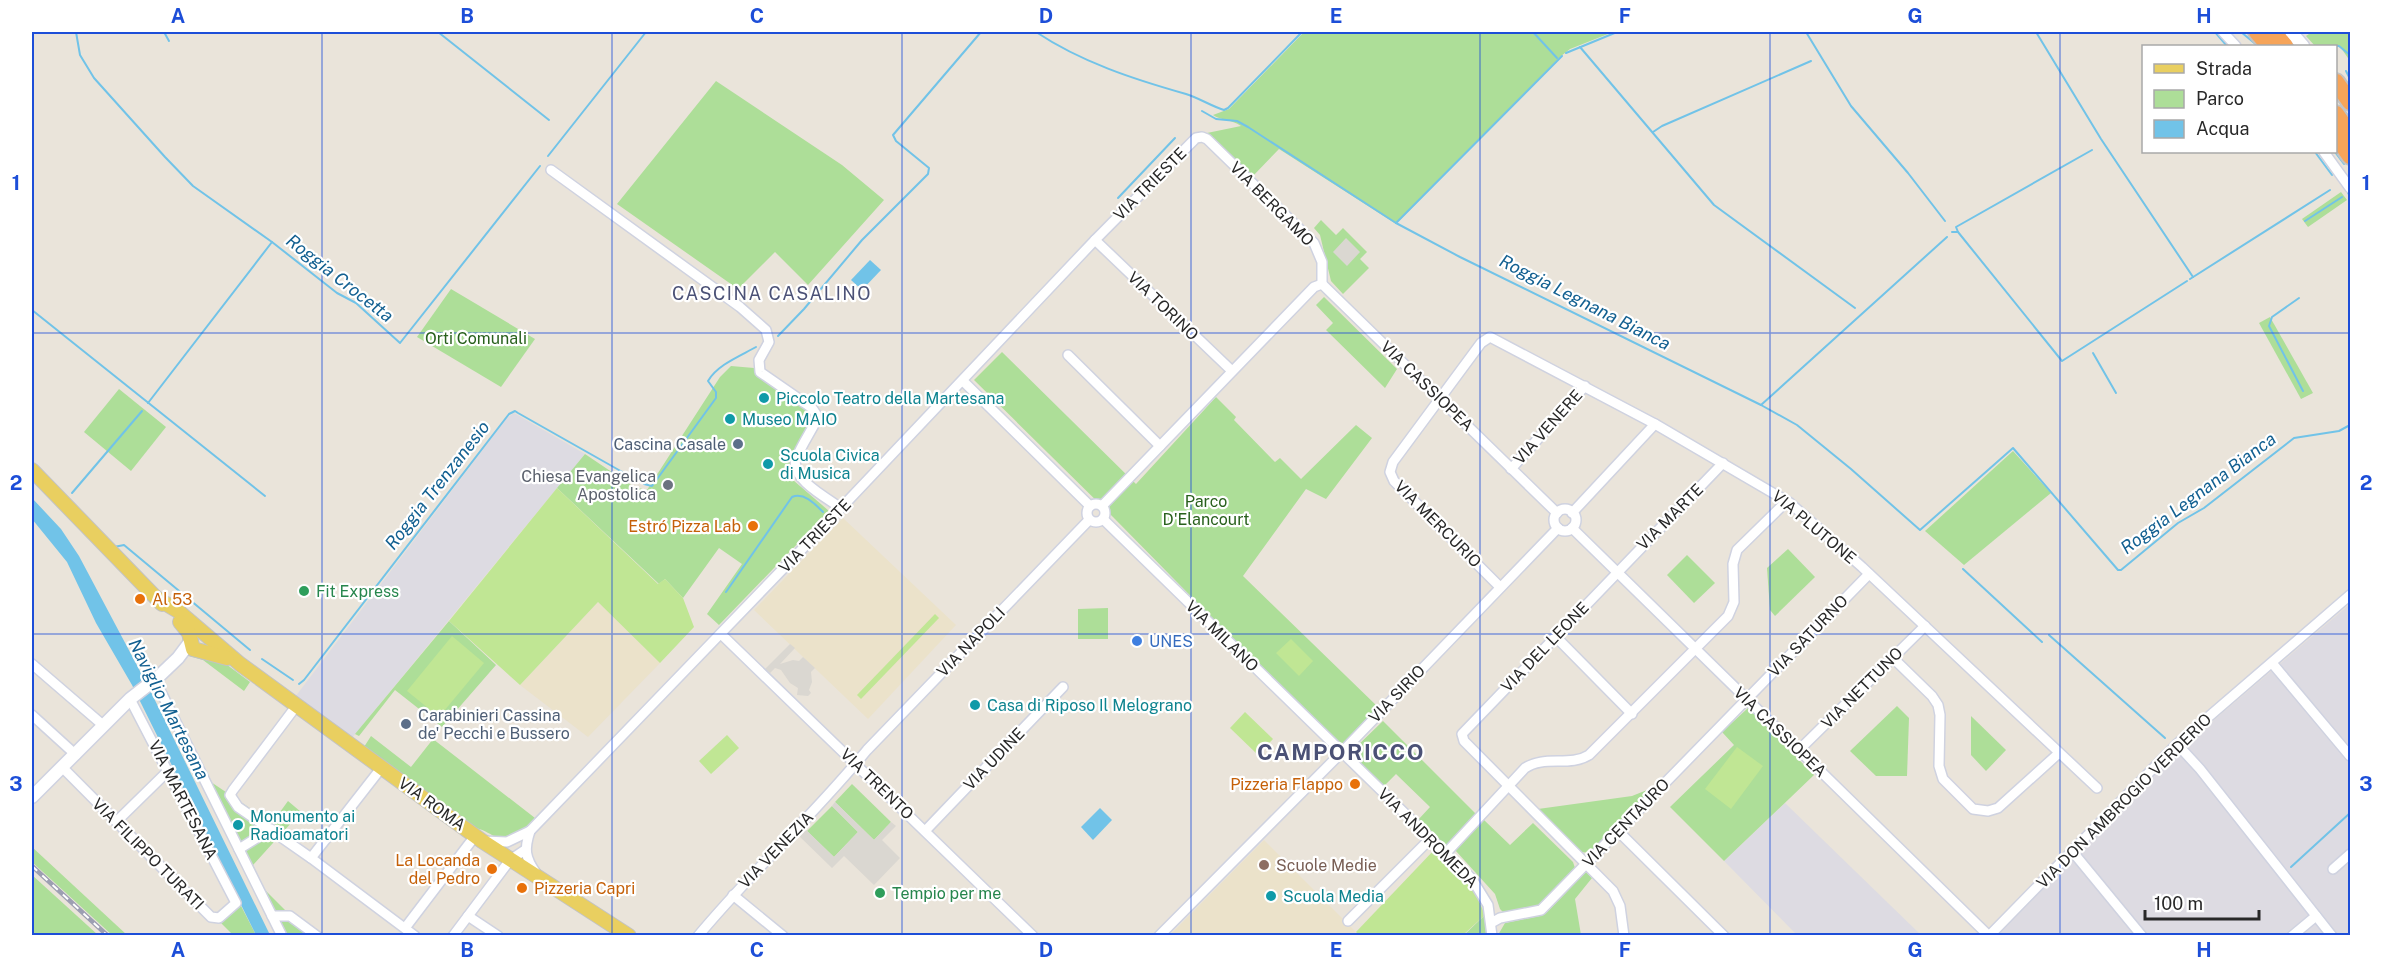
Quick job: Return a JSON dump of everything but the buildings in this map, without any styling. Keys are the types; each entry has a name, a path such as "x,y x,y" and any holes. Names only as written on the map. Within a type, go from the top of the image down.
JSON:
{"highway":[{"path":"2257,32 2268,45"},
{"path":"2273,32 2284,45"},
{"path":"2337,83 2350,102"},
{"path":"2337,115 2350,134"},
{"path":"2337,137 2350,156"}],"main road":[{"name":"VIA ROMA","path":"32,470 199,642 240,664 478,838 629,936"}],"street":[{"path":"2223,32 2235,45"},
{"path":"2291,32 2302,45"},
{"name":"VIA TRIESTE","path":"478,838 504,843 530,831 963,381 1095,240 1194,140 1200,137"},
{"name":"VIA BERGAMO","path":"1200,137 1207,139 1314,243 1322,264 1322,284"},
{"path":"2325,153 2350,188"},
{"path":"550,170 740,307 766,330 769,342 759,360 760,372 812,408 816,414 815,423 796,459 798,473 804,482 841,508"},
{"name":"VIA TORINO","path":"1095,240 1232,371"},
{"path":"1102,506 1314,287 1322,284"},
{"name":"VIA CASSIOPEA","path":"1322,284 1557,513"},
{"name":"VIA PLUTONE","path":"1440,399 1481,343 1490,337 1586,386 1723,463 1787,501 1869,574 2097,788"},
{"path":"1068,355 1160,446"},
{"path":"963,381 1090,506"},
{"name":"VIA VENERE","path":"1511,469 1586,386"},
{"name":"VIA MERCURIO","path":"1440,399 1393,462 1390,470 1391,476 1500,587"},
{"path":"1572,513 1655,424"},
{"name":"VIA MARTE","path":"1617,572 1723,463"},
{"path":"1446,854 1525,768 1533,763 1578,760 1587,757 1696,649 1732,609 1733,562 1737,550 1787,501"},
{"path":"1096,503 1102,506 1105,512 1103,519 1096,522 1089,520 1086,513 1090,506 1096,503"},
{"path":"1563,510 1572,513 1575,519 1572,528 1566,531 1558,528 1554,519 1557,513 1563,510"},
{"name":"VIA MILANO","path":"1103,519 1342,752"},
{"name":"VIA NAPOLI","path":"855,765 1089,520"},
{"name":"VIA SIRIO","path":"1159,936 1342,752 1558,528"},
{"name":"VIA CASSIOPEA","path":"1572,528 1989,936"},
{"name":"VIA DEL LEONE","path":"1508,785 1463,740 1462,733 1617,572"},
{"name":"VIA SATURNO","path":"1747,699 1869,574"},
{"name":"VIA DON AMBROGIO VERDERIO","path":"1989,936 2177,744 2350,595"},
{"name":"VIA NETTUNO","path":"1799,750 1925,626"},
{"name":"VIA TRENTO","path":"721,634 1033,936"},
{"path":"1556,637 1632,714"},
{"path":"32,797 133,696 153,682 199,642"},
{"path":"1893,658 1937,702 1940,715 1940,771 1946,783 1973,809 1988,811 1998,808 2059,753"},
{"path":"2272,663 2350,756"},
{"path":"32,664 104,726"},
{"path":"153,682 163,696 282,936"},
{"name":"VIA UDINE","path":"925,831 1063,687"},
{"name":"VIA MARTESANA","path":"133,696 168,771 236,903"},
{"name":"VIA CENTAURO","path":"1491,923 1501,918 1541,910 1747,699"},
{"path":"297,705 231,794 235,805 311,858 415,936"},
{"path":"32,715 76,755"},
{"path":"2177,744 2332,936"},
{"name":"VIA ANDROMEDA","path":"1342,752 1431,838 1480,890 1488,905 1492,936"},
{"name":"VIA VENEZIA","path":"698,936 733,895 842,782 855,765"},
{"path":"311,858 382,767"},
{"name":"VIA FILIPPO TURATI","path":"63,768 213,918 219,918 236,903"},
{"path":"117,821 168,771"},
{"path":"1508,785 1612,889 1618,899 1624,936"},
{"path":"239,849 271,829"},
{"name":"VIA TRIESTE","path":"525,850 530,831"},
{"path":"1618,831 1724,936"},
{"path":"405,928 478,838"},
{"path":"1348,921 1431,838"},
{"path":"510,860 509,847 514,840"},
{"path":"453,936 510,860 525,850 527,860 540,880"},
{"path":"2072,851 2142,936"},
{"path":"2333,869 2350,854"},
{"path":"733,895 783,936"},
{"path":"272,916 290,916 316,936"},
{"path":"468,916 498,936"},
{"path":"2292,936 2316,916"}],"shaded area":[{"path":"1346,238 1360,252 1347,266 1333,252"},
{"path":"514,413 585,454 352,738 295,697 507,418"},
{"path":"843,518 956,625 868,719 754,610"},
{"path":"598,602 660,663 588,737 520,685"},
{"path":"2350,604 2350,935 1999,936 1995,932 2158,768"},
{"path":"790,644 795,648 780,664 793,660 799,661 803,657 815,668 811,672 812,682 809,690 811,693 808,696 797,695 798,688 790,683 781,670 775,668 770,673 765,669"},
{"path":"835,802 874,840 891,822 896,826 882,840 900,858 874,885 844,856 832,868 796,833 802,826 834,857 858,832 832,806"},
{"path":"1785,803 1921,935 1797,935 1724,861"},
{"name":"Scuole Medie","path":"1264,840 1356,932 1352,936 1169,936"}],"green space":[{"path":"1304,32 1613,32 1570,49 1561,56 1396,224 1279,149 1252,177 1207,133 1241,126 1213,115 1229,109"},
{"path":"2312,32 2350,32 2350,61 2339,45 2314,45 2306,36"},
{"path":"716,81 842,165 884,200 808,285 775,252 738,289 617,204"},
{"path":"2341,192 2347,200 2308,227 2302,219"},
{"path":"1321,220 1336,235 1343,228 1367,252 1360,259 1369,268 1343,294 1331,281 1320,235 1314,228"},
{"name":"Orti Comunali","path":"451,289 535,339 501,387 417,337"},
{"path":"1324,297 1397,369 1385,388 1326,330 1333,323 1316,305"},
{"path":"2270,317 2313,393 2301,399 2259,323"},
{"name":"Parco D'Elancourt","path":"1002,352 1136,484 1216,397 1236,417 1234,420 1275,462 1280,458 1301,479 1356,425 1372,438 1326,499 1306,489 1243,576 1379,708 1341,749 1113,517 974,380"},
{"name":"Cascina Casale","path":"731,366 754,368 759,376 814,414 786,474 829,511 719,625 707,614 742,564 719,548 683,598 665,579 659,584 557,488 585,454 634,487 647,490 720,377"},
{"path":"119,389 166,427 131,471 84,432"},
{"path":"2013,451 2051,493 1964,565 1925,531"},
{"path":"557,488 658,584 665,579 683,598 694,627 660,663 598,602 520,685 449,621"},
{"path":"1788,549 1815,577 1775,616 1770,610 1767,568"},
{"path":"1687,555 1715,583 1694,603 1667,575"},
{"path":"1108,608 1108,639 1078,639 1078,609"},
{"path":"935,614 939,618 861,699 857,695"},
{"path":"449,621 496,665 442,727 395,690 359,736 355,734"},
{"path":"452,636 484,663 439,717 407,691"},
{"path":"1291,639 1313,661 1299,676 1276,653"},
{"path":"214,655 250,682 244,691 203,660 189,656"},
{"path":"1897,706 1909,718 1907,776 1876,776 1850,751"},
{"path":"1748,708 1814,775 1724,861 1670,807 1734,745 1722,732"},
{"path":"1245,712 1273,739 1258,755 1230,728"},
{"path":"1971,716 2006,750 1986,771 1971,755"},
{"path":"1383,721 1477,815 1447,847 1418,820 1430,807 1396,774 1384,786 1353,757 1354,749"},
{"path":"727,735 739,748 711,774 699,761"},
{"path":"371,736 411,767 433,739 535,818 519,834 510,838 498,838 476,828 364,747"},
{"path":"1737,747 1763,766 1731,809 1705,789"},
{"path":"202,776 272,823 288,801 301,812 253,865 264,889 290,915 315,935 280,935"},
{"path":"852,784 891,822 874,840 835,802"},
{"path":"1652,788 1591,853 1580,852 1538,809 1632,796"},
{"path":"832,806 858,832 834,857 807,831"},
{"path":"1484,820 1510,845 1533,823 1573,862 1575,868 1537,907 1505,914 1500,909 1495,894 1455,850"},
{"path":"32,847 127,935 112,935 32,862"},
{"path":"1435,849 1474,890 1485,915 1463,935 1360,936 1356,932"},
{"path":"1586,872 1592,878 1575,899 1581,935 1498,935 1505,923 1540,916 1547,912"},
{"path":"32,875 98,935 32,935"},
{"path":"240,904 256,935 233,935 221,923"},
{"path":"1485,915 1486,934 1463,936"}],"water":[{"path":"870,260 881,270 862,290 851,280"},
{"path":"32,498 61,529 79,556 149,688 270,935 256,935 132,685 96,623 67,562 32,519"},
{"path":"1100,808 1112,820 1093,840 1081,827"}],"waterway":[{"path":"76,32 80,55 94,78 165,157 193,186 272,242"},
{"path":"164,32 169,41"},
{"path":"438,32 549,120"},
{"name":"Roggia Crocetta","path":"548,156 646,32"},
{"name":"Roggia Trenzanesio","path":"778,336 862,240 928,174 929,168 896,141 893,135 981,32"},
{"name":"Roggia Trenzanesio","path":"1036,32 1053,43 1108,69 1191,96 1224,110 1302,32"},
{"path":"1533,32 1557,58"},
{"name":"Roggia Legnana Bianca","path":"1566,53 1617,32"},
{"name":"Roggia Legnana Bianca","path":"1806,32 1851,106 1945,221"},
{"name":"Roggia Legnana Bianca","path":"2036,32 2101,139 2193,277"},
{"path":"2215,32 2226,45"},
{"path":"2241,32 2257,45"},
{"name":"Roggia Trenzanesio","path":"2337,46 2350,55"},
{"name":"Roggia Legnana Bianca","path":"1580,47 1714,205 1855,308"},
{"name":"Roggia Legnana Bianca","path":"1396,223 1562,56"},
{"name":"Roggia Legnana Bianca","path":"1653,132 1811,61"},
{"path":"2346,71 2350,79"},
{"name":"Roggia Legnana Bianca","path":"1202,111 1216,119 1237,121 1248,127 1396,223 1460,257 1761,405 1797,425 1920,530 2013,448 2118,570 2121,570 2178,523 2204,508 2294,438 2339,431 2350,425"},
{"name":"Roggia Legnana Bianca","path":"1118,198 1175,138"},
{"path":"1958,232 1956,227 2092,150"},
{"path":"2316,153 2332,175"},
{"path":"2336,153 2344,164"},
{"name":"Roggia Crocetta","path":"148,403 272,242 337,293 356,303 400,343 540,166"},
{"name":"Roggia Legnana Bianca","path":"2190,279 2330,190"},
{"path":"2305,221 2342,197"},
{"name":"Roggia Legnana Bianca","path":"1952,232 1958,232 2062,361 2187,281"},
{"name":"Roggia Legnana Bianca","path":"1761,405 1947,237"},
{"path":"2299,298 2272,317 2269,326 2303,391"},
{"name":"Roggia Crocetta","path":"32,310 265,496"},
{"name":"Roggia Trenzanesio","path":"644,484 652,486 716,398 716,392 708,381 712,375 729,361 756,347"},
{"path":"2093,353 2116,393"},
{"name":"Roggia Crocetta","path":"72,493 142,411"},
{"name":"Roggia Trenzanesio","path":"299,684 509,414 515,411 633,478"},
{"name":"Roggia Legnana Bianca","path":"726,592 792,497 805,497 823,512"},
{"name":"Roggia Trenzanesio","path":"114,547 124,545 250,650"},
{"name":"Roggia Legnana Bianca","path":"1963,569 2042,642"},
{"name":"Roggia Legnana Bianca","path":"2049,635 2165,738"},
{"name":"Roggia Trenzanesio","path":"262,659 293,680"},
{"path":"2291,867 2350,813"}],"railway":[{"path":"32,866 108,936"}],"place":[{"name":"Piccolo Teatro della Martesana","path":"764,398"},
{"name":"Museo MAIO","path":"730,419"},
{"name":"Cascina Casale","path":"738,444"},
{"name":"Scuola Civica di Musica","path":"768,464"},
{"name":"Chiesa Evangelica Apostolica","path":"668,485"},
{"name":"Estró Pizza Lab","path":"753,526"},
{"name":"Fit Express","path":"304,591"},
{"name":"Al 53","path":"140,599"},
{"name":"UNES","path":"1137,641"},
{"name":"Casa di Riposo Il Melograno","path":"975,705"},
{"name":"Carabinieri Cassina de' Pecchi e Bussero","path":"406,724"},
{"name":"Pizzeria Flappo","path":"1355,784"},
{"name":"Monumento ai Radioamatori","path":"238,825"},
{"name":"Scuole Medie","path":"1264,865"},
{"name":"La Locanda del Pedro","path":"492,869"},
{"name":"Pizzeria Capri","path":"522,888"},
{"name":"Tempio per me","path":"880,893"},
{"name":"Scuola Media","path":"1271,896"}],"district":[{"name":"CASCINA CASALINO","path":"772,293"},
{"name":"CAMPORICCO","path":"1341,752"}],"water label":[{"name":"Naviglio Martesana","path":"169,709"}]}
